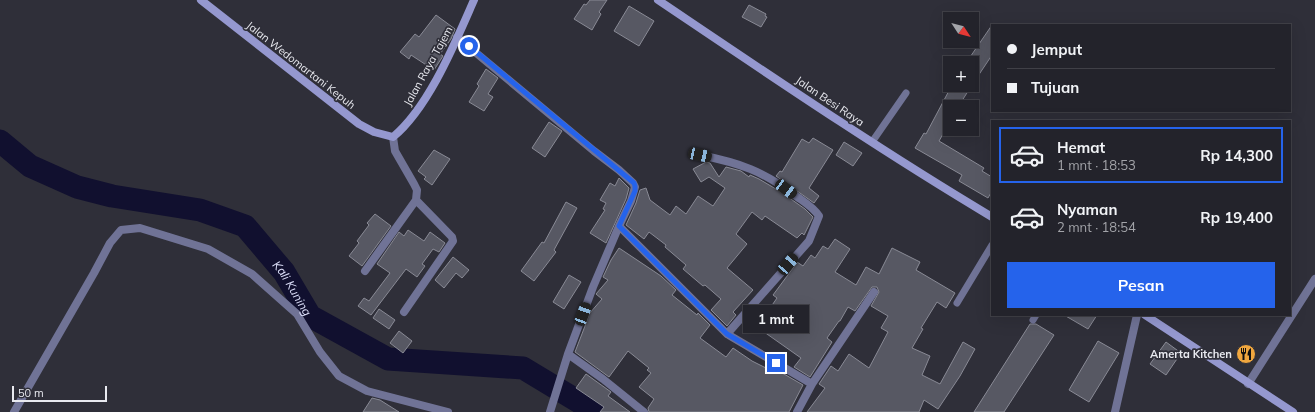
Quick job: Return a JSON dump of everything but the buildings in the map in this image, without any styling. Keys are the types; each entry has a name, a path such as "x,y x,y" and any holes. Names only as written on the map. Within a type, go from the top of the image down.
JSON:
{"main road":[{"name":"Jalan Wedomartani Kepuh","path":"202,0 359,124 374,132 393,137"},
{"name":"Jalan Raya Tajem","path":"393,137 416,113 436,79 474,0"},
{"name":"Jalan Besi Raya","path":"658,0 935,183 991,216"},
{"path":"1146,316 1248,384 1293,412"}],"street":[{"path":"457,37 634,183 635,186 635,191 593,287 568,354 550,412"},
{"path":"365,271 416,200 417,190 396,151 393,137"},
{"path":"700,155 734,163 762,173 779,183 813,209 819,216 809,241 727,334"},
{"path":"404,312 453,241 452,237 416,200"},
{"path":"619,226 727,334 812,384"},
{"path":"14,412 110,243 121,230 140,228 208,249 252,274 297,314 320,352 339,376 366,391 448,412"},
{"path":"1248,384 1315,279"},
{"path":"797,412 812,384 874,292"},
{"path":"1116,412 1136,316"},
{"path":"568,354 603,379 644,412"}],"lane":[{"path":"872,142 906,94"},
{"path":"957,303 991,246"}],"waterway":[{"name":"Kali Kuning","path":"0,141 30,166 77,187 112,196 200,210 245,226 284,272 310,316 388,359 523,368 596,412"}],"place":[{"name":"Amerta Kitchen","path":"1246,354"}],"route":[{"path":"469,46 634,183 635,191 632,200 619,226 727,334 776,363"}]}
